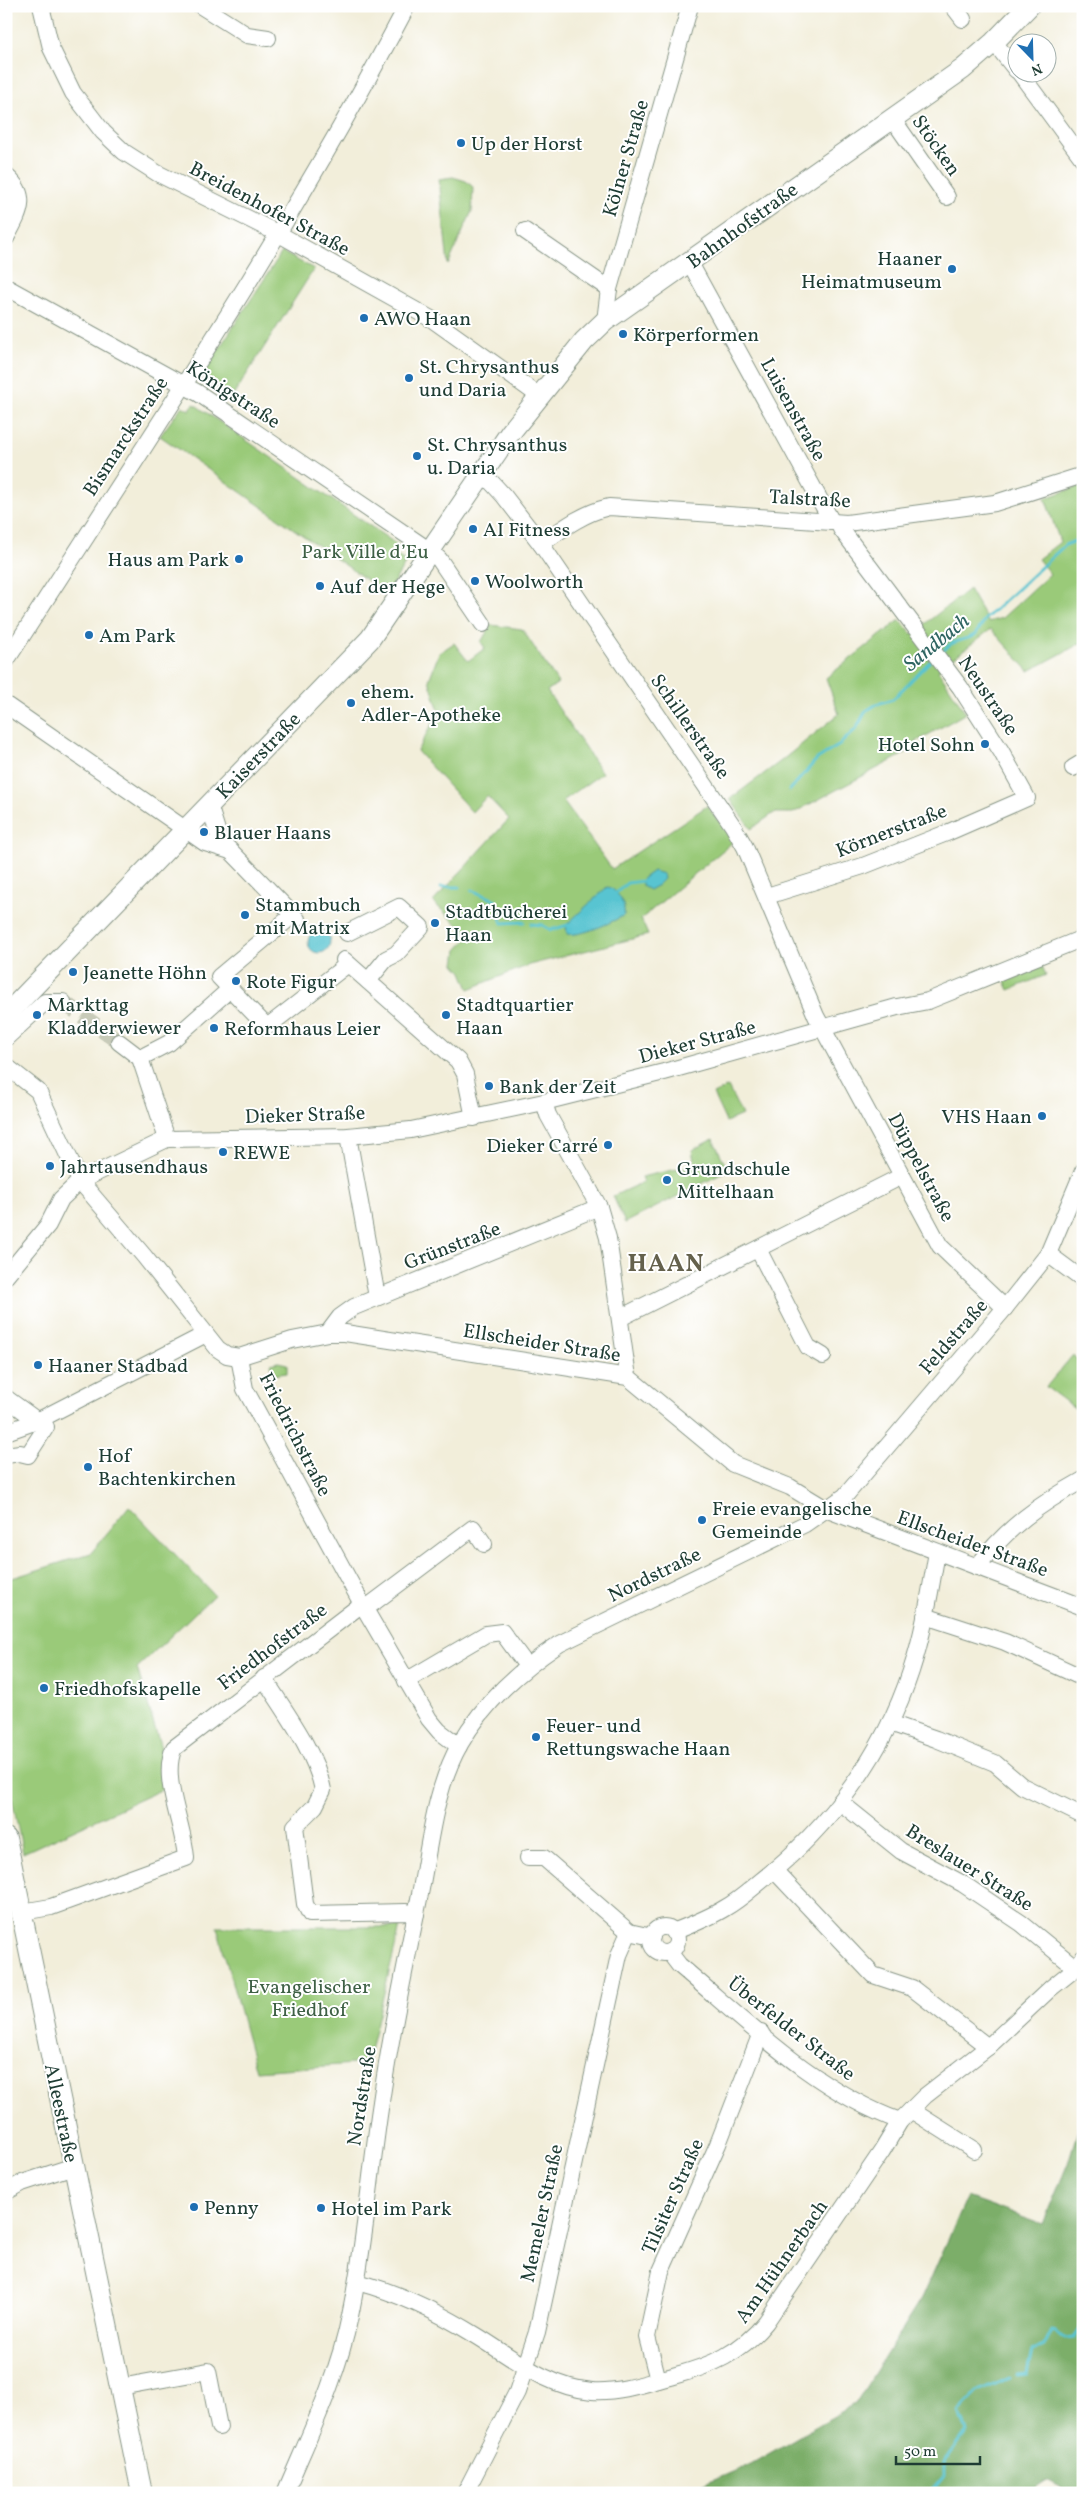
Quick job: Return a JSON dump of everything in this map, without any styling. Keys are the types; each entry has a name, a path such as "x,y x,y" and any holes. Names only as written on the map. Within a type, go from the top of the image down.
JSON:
{"main road":[{"name":"Bahnhofstraße","path":"482,472 538,395 584,341 605,321 963,69 994,42 1029,6"},
{"name":"Kaiserstraße","path":"6,1015 370,639 482,472"},
{"name":"Alleestraße","path":"6,1840 142,2493"}],"street":[{"name":"Breidenhofer Straße","path":"41,6 51,48 73,93 104,132 124,152 157,172 279,234 433,320 538,395"},
{"path":"201,6 248,35 268,38"},
{"name":"Bismarckstraße","path":"6,661 279,234 367,81 406,6"},
{"name":"Kölner Straße","path":"605,321 609,290 690,6"},
{"path":"994,42 1006,56"},
{"path":"1026,82 1083,159"},
{"name":"Stöcken","path":"892,118 947,197"},
{"path":"6,238 21,205 8,185"},
{"path":"525,231 609,290"},
{"name":"Luisenstraße","path":"690,263 835,523"},
{"name":"Königstraße","path":"6,287 184,385 430,551 439,559 483,624"},
{"name":"Schillerstraße","path":"482,472 504,496 540,544 720,805 746,847 816,1016 824,1029"},
{"name":"Talstraße","path":"540,544 579,518 594,510 609,507 835,523 995,503 1083,475"},
{"name":"Neustraße","path":"835,523 946,669 978,715 1027,798"},
{"path":"6,706 205,843 230,852"},
{"name":"Körnerstraße","path":"767,896 872,862 1027,798"},
{"path":"209,805 216,834 230,852 295,917 219,977 267,1027 346,962 458,1061 465,1074 474,1118"},
{"path":"348,932 399,907 421,927 396,954 386,959 368,981"},
{"name":"Dieker Straße","path":"6,1276 48,1225 61,1199 80,1181 122,1159 167,1139 348,1136 410,1130 474,1118 544,1102 824,1029 897,1007 928,1001 1083,938"},
{"path":"140,1058 169,1042 230,989"},
{"path":"6,1038 45,1002 63,1002"},
{"name":"Düppelstraße","path":"824,1029 940,1246 1005,1308"},
{"path":"119,1042 140,1058 167,1139"},
{"name":"Friedrichstraße","path":"9,1072 38,1090 80,1181 218,1349 227,1355 239,1357 245,1389 363,1606 406,1681 434,1725 459,1746"},
{"path":"544,1102 548,1115 599,1208 608,1238 628,1377"},
{"path":"348,1136 377,1297"},
{"name":"Feldstraße","path":"828,1510 850,1492 1048,1254 1083,1171"},
{"path":"620,1318 902,1176"},
{"name":"Grünstraße","path":"328,1333 340,1317 377,1297 599,1208"},
{"path":"758,1249 808,1347 823,1356"},
{"path":"1048,1254 1083,1280"},
{"name":"Ellscheider Straße","path":"239,1357 292,1340 328,1333 345,1333 628,1377 733,1464 790,1487 828,1510 1083,1607"},
{"path":"6,1432 37,1420 206,1334"},
{"path":"6,1398 46,1427 28,1455 20,1453 6,1455"},
{"path":"976,1567 994,1545 1026,1515 1041,1504 1083,1480"},
{"name":"Nordstraße","path":"285,2493 331,2381 346,2335 357,2282 381,2101 436,1806 459,1746 490,1702 527,1666 560,1644 805,1524 828,1510"},
{"name":"Friedhofstraße","path":"22,1912 51,1907 186,1858 185,1838 168,1774 168,1759 174,1748 264,1678 473,1528 484,1544"},
{"path":"673,1932 677,1941 674,1948 669,1952 657,1951 652,1943 652,1937 661,1928 673,1932 726,1907 774,1870 801,1845 840,1802 861,1773 890,1723 911,1671 925,1616 937,1552"},
{"path":"925,1616 1005,1642 1083,1678"},
{"path":"406,1681 486,1634 494,1632 502,1632 527,1666"},
{"path":"264,1678 318,1771 323,1790 315,1806 295,1826 305,1904 310,1914 406,1912 416,1914"},
{"path":"890,1723 936,1738 995,1764 1022,1786 1083,1816"},
{"name":"Breslauer Straße","path":"840,1802 901,1851 963,1884 1079,1963"},
{"path":"528,1858 544,1858 628,1932 652,1937"},
{"path":"774,1870 873,1975 912,1988 988,2047"},
{"name":"Memeler Straße","path":"465,2493 517,2392 537,2332 619,1955 628,1932"},
{"name":"Überfelder Straße","path":"669,1952 679,1965 810,2074 843,2096 906,2115 974,2150"},
{"name":"Am Hühnerbach","path":"357,2282 423,2306 477,2336 526,2369 568,2386 592,2391 615,2390 658,2380 720,2360 754,2337 832,2226 906,2115 988,2047 1079,1963"},
{"name":"Tilsiter Straße","path":"658,2380 647,2337 661,2271 718,2144 761,2033"},
{"path":"6,2192 22,2183 74,2166"},
{"path":"120,2388 208,2371 219,2426"}],"green space":[{"path":"453,177 466,181 473,187 472,211 448,265 439,179"},
{"path":"282,252 314,269 231,399 207,381 205,370"},
{"name":"Park Ville d’Eu","path":"194,404 399,546 394,553 406,562 387,594 160,436 182,406 189,410"},
{"path":"1083,485 1083,642 1029,671 991,629 938,670 966,713 905,748 906,753 793,813 774,813 751,829 730,799 839,714 826,678 900,620 912,634 969,589 988,622 1002,618 1050,574 1038,559 1060,542 1045,498"},
{"path":"491,625 522,629 558,683 547,691 602,773 563,801 612,869 707,806 734,841 641,919 648,935 529,965 469,989 462,972 455,964 457,950 470,936 433,902 509,819 487,796 472,812 417,751 439,711 429,680 439,653 454,643 468,661 485,648 481,642"},
{"path":"1042,966 1046,975 1009,990 1005,981"},
{"path":"728,1087 742,1115 726,1122 713,1094"},
{"path":"713,1139 727,1168 725,1172 625,1223 613,1196 643,1182 641,1177 695,1165 692,1150"},
{"path":"1073,1355 1083,1366 1083,1414 1046,1387"},
{"path":"278,1362 287,1364 287,1373 273,1375 270,1364"},
{"path":"129,1506 214,1595 137,1668 161,1748 165,1788 23,1853 6,1769 6,1580 91,1553"},
{"name":"Evangelischer Friedhof","path":"217,1927 400,1927 367,2063 256,2071"},
{"path":"1083,2113 1083,2493 1072,2493 1047,2480 1027,2493 684,2493 749,2465 855,2404 922,2298 967,2197 1043,2224 1068,2163"}],"water":[{"path":"653,871 663,874 664,879 649,890 642,886 642,879"},
{"path":"607,887 614,890 620,898 624,907 624,915 588,931 567,934 566,925"},
{"path":"319,931 329,938 330,942 323,952 319,953 309,946 308,942 315,932"}],"waterway":[{"name":"Sandbach","path":"940,654 951,644 975,635 985,619 1065,545 1083,538"},
{"name":"Sandbach","path":"790,790 817,759 838,746 856,729 866,711 877,704 893,699 933,658"},
{"name":"Sandbach","path":"615,894 627,883 643,881"},
{"name":"Sandbach","path":"441,887 459,887"},
{"name":"Sandbach","path":"472,890 495,900 502,923 524,922"},
{"name":"Sandbach","path":"531,924 542,925 551,930 568,925"},
{"path":"1017,2375 1027,2374 1032,2351 1044,2346 1052,2330 1065,2338 1074,2337 1083,2325"},
{"path":"930,2493 944,2476 944,2463 967,2431 959,2412 978,2392 1009,2378"}],"tunnel":[{"path":"63,1002 119,1042"}],"place":[{"name":"Up der Horst","path":"461,143"},
{"name":"Haaner Heimatmuseum","path":"952,269"},
{"name":"AWO Haan","path":"364,318"},
{"name":"Körperformen","path":"623,334"},
{"name":"St. Chrysanthus und Daria","path":"409,378"},
{"name":"St. Chrysanthus u. Daria","path":"417,456"},
{"name":"AI Fitness","path":"473,529"},
{"name":"Haus am Park","path":"239,559"},
{"name":"Woolworth","path":"475,581"},
{"name":"Auf der Hege","path":"320,586"},
{"name":"Am Park","path":"89,635"},
{"name":"ehem. Adler-Apotheke","path":"351,703"},
{"name":"Hotel Sohn","path":"985,744"},
{"name":"Blauer Haans","path":"204,832"},
{"name":"Stammbuch mit Matrix","path":"245,915"},
{"name":"Stadtbücherei Haan","path":"435,923"},
{"name":"Jeanette Höhn","path":"73,972"},
{"name":"Rote Figur","path":"236,981"},
{"name":"Markttag Kladderwiewer","path":"37,1015"},
{"name":"Stadtquartier Haan","path":"446,1015"},
{"name":"Reformhaus Leier","path":"214,1028"},
{"name":"Bank der Zeit","path":"489,1086"},
{"name":"VHS Haan","path":"1042,1116"},
{"name":"Dieker Carré","path":"608,1145"},
{"name":"REWE","path":"223,1152"},
{"name":"Jahrtausendhaus","path":"50,1166"},
{"name":"Grundschule Mittelhaan","path":"667,1180"},
{"name":"Haaner Stadbad","path":"38,1365"},
{"name":"Hof Bachtenkirchen","path":"88,1467"},
{"name":"Freie evangelische Gemeinde","path":"702,1520"},
{"name":"Friedhofskapelle","path":"44,1688"},
{"name":"Feuer- und Rettungswache Haan","path":"536,1737"},
{"name":"Penny","path":"194,2207"},
{"name":"Hotel im Park","path":"321,2208"}],"district":[{"name":"HAAN","path":"666,1262"}]}
